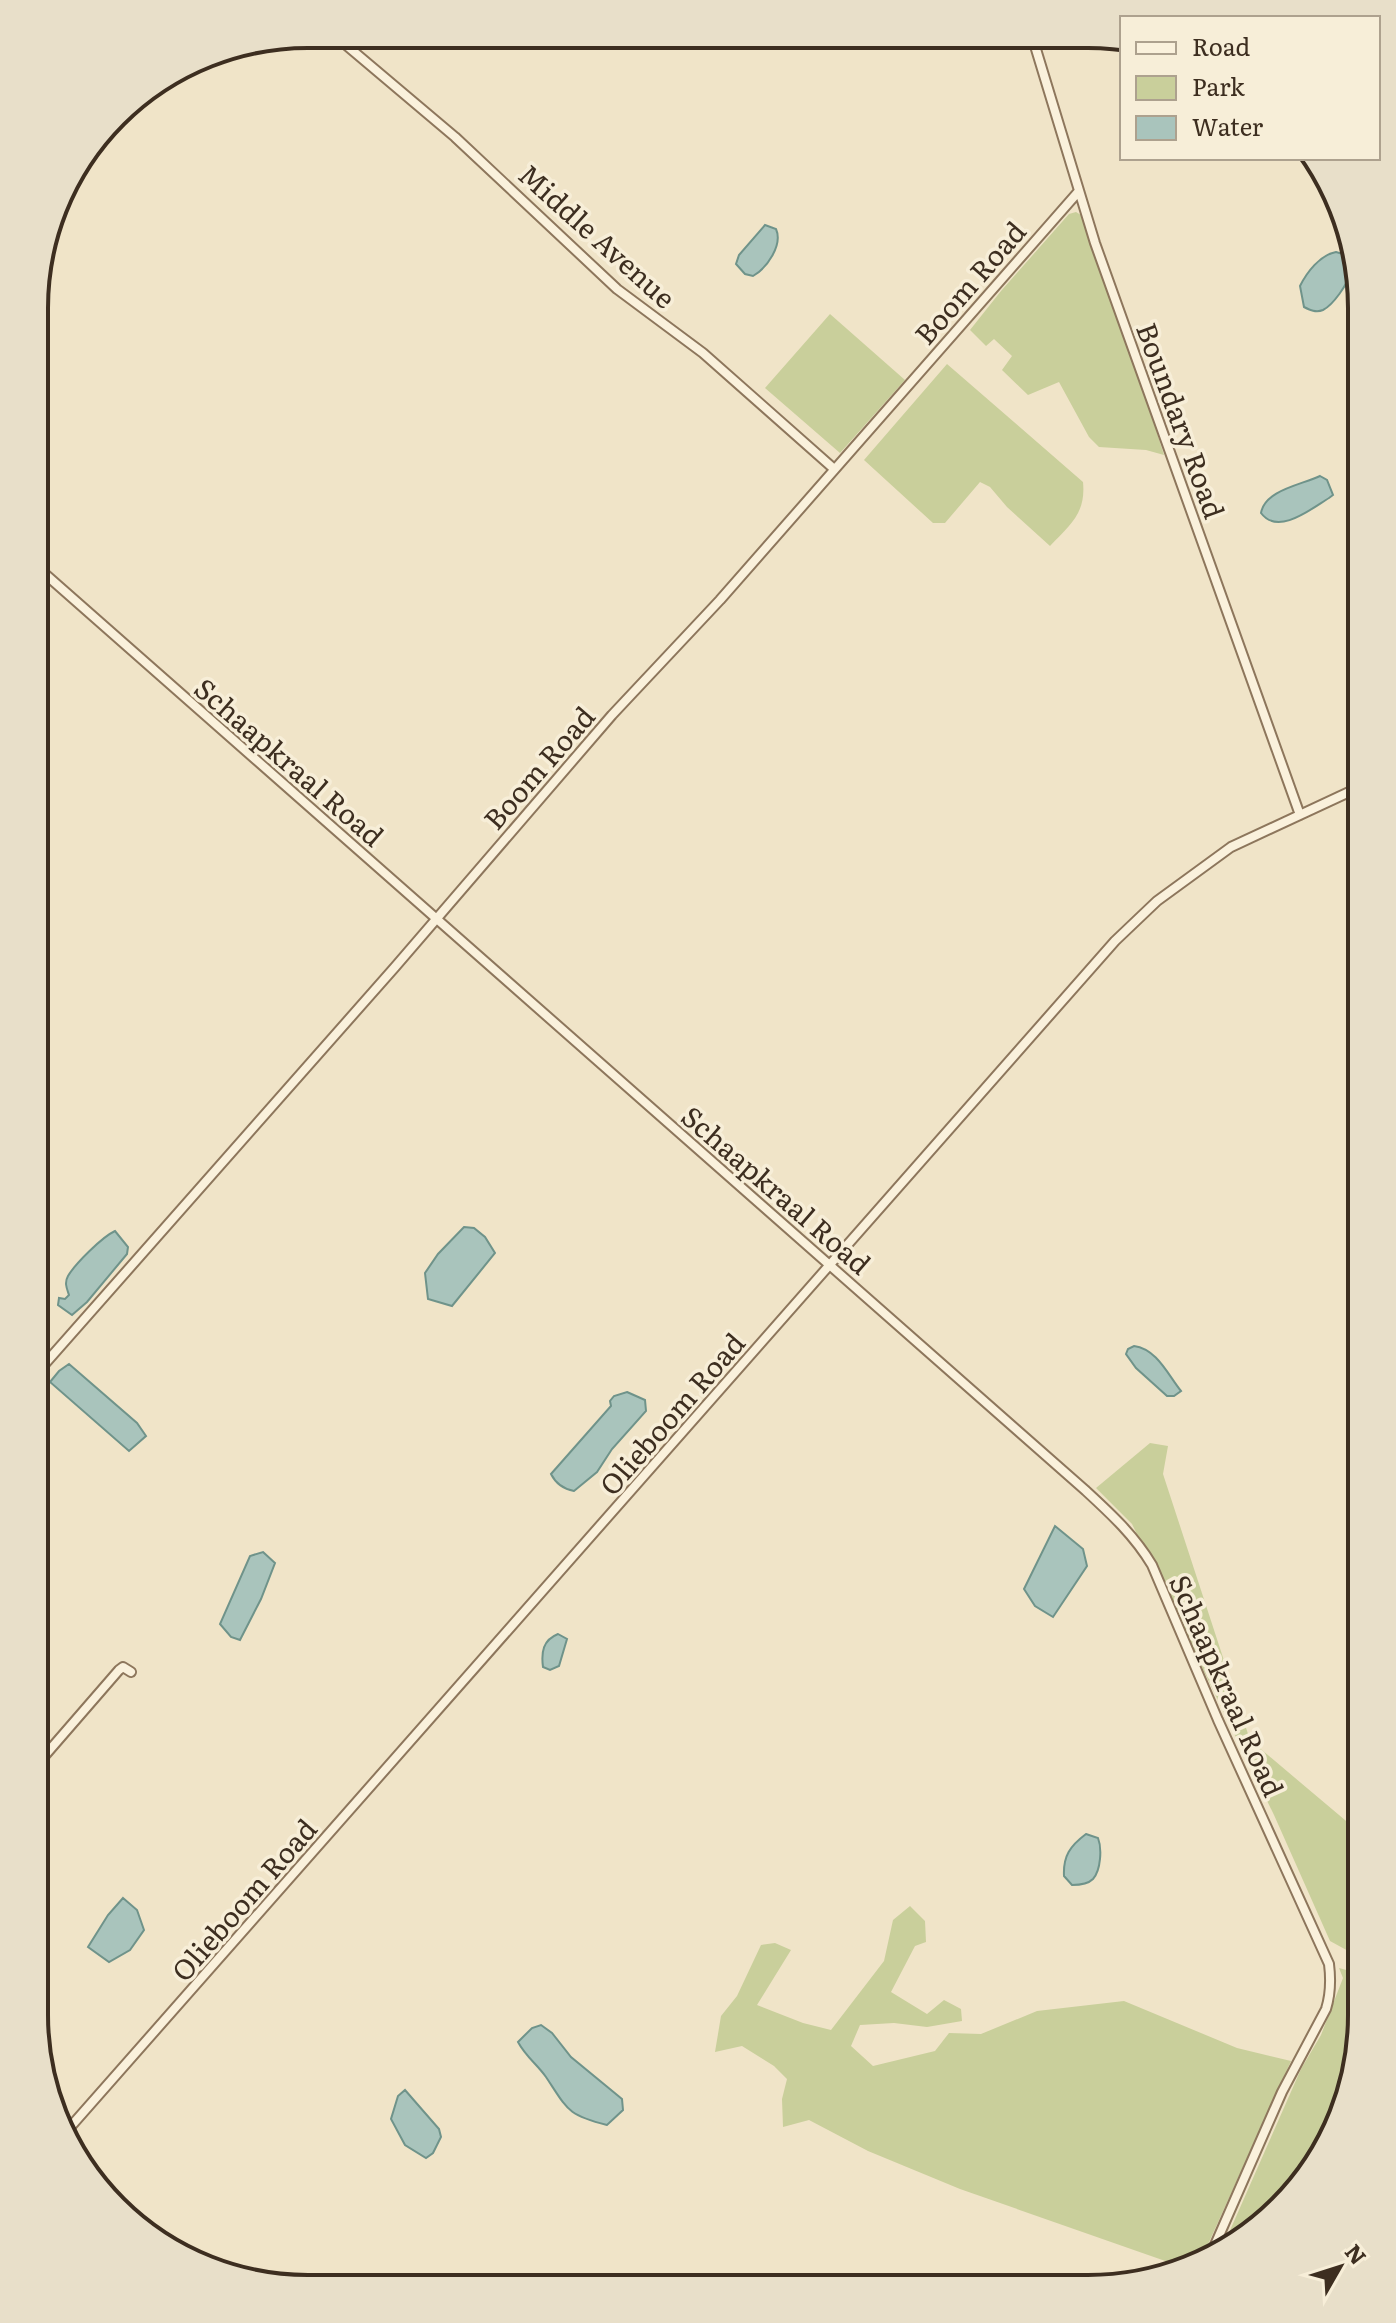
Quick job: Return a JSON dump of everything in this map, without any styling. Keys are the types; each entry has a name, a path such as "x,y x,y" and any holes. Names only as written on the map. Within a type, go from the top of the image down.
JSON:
{"street":[{"name":"Middle Avenue","path":"350,48 455,137 617,289 703,353 833,468"},
{"name":"Boundary Road","path":"1036,48 1114,296 1300,815"},
{"name":"Boom Road","path":"48,1360 612,715 720,600 1079,191"},
{"name":"Schaapkraal Road","path":"48,577 1085,1490 1127,1528 1140,1545 1152,1565 1218,1720 1329,1964 1331,1994 1326,2009 1282,2092 1217,2240"},
{"name":"Olieboom Road","path":"73,2124 1115,941 1157,901 1231,847 1348,793"},
{"path":"48,1752 119,1670 123,1667 131,1672"}],"green space":[{"path":"1076,212 1081,215 1135,363 1164,455 1146,450 1099,447 1089,437 1059,382 1028,395 1002,370 1012,356 994,339 986,346 970,330 1069,214"},
{"path":"830,314 905,380 840,453 765,388"},
{"path":"947,364 1083,482 1079,510 1050,546 990,487 980,482 945,523 933,523 864,460"},
{"path":"1150,1443 1168,1446 1163,1474 1250,1740 1347,1822 1347,1950 1330,1941 1274,1815 1132,1524 1096,1488"},
{"path":"910,1906 925,1921 926,1942 915,1946 891,1992 927,2014 944,2000 961,2009 962,2021 927,2027 894,2023 860,2025 851,2046 873,2066 935,2051 949,2033 981,2034 1037,2011 1124,2001 1237,2048 1291,2061 1208,2245 1167,2262 960,2189 868,2151 809,2120 783,2127 782,2099 787,2079 774,2066 742,2046 715,2052 721,2016 737,1996 761,1945 775,1943 791,1950 757,2005 831,2030 884,1961 893,1920"},
{"path":"1339,1968 1347,1970 1347,2032 1343,2066 1321,2130 1283,2186 1259,2210 1229,2233 1301,2069 1321,2035 1343,1978"}],"water":[{"path":"765,225 776,229 775,249 758,272 753,276 745,274 736,264 739,255"},
{"path":"1330,254 1342,254 1346,282 1323,310 1304,307 1300,286 1319,260"},
{"path":"1320,476 1327,480 1333,495 1313,508 1295,518 1276,522 1261,513 1264,505 1276,494"},
{"path":"464,1227 474,1228 485,1237 495,1253 452,1306 428,1299 425,1273"},
{"path":"115,1231 128,1247 127,1254 87,1302 72,1315 58,1305 59,1298 65,1299 69,1295 66,1284 68,1276 89,1251"},
{"path":"1134,1346 1156,1357 1181,1391 1167,1396 1136,1368 1126,1354"},
{"path":"69,1364 137,1423 146,1436 129,1451 50,1382"},
{"path":"627,1392 645,1400 646,1411 612,1449 597,1472 574,1491 560,1486 551,1474 611,1406 614,1396"},
{"path":"1055,1526 1083,1549 1087,1566 1053,1617 1035,1606 1024,1589"},
{"path":"263,1552 275,1563 240,1640 231,1637 220,1624 250,1556"},
{"path":"558,1634 567,1639 559,1666 550,1670 543,1667 543,1652 546,1643"},
{"path":"1086,1834 1098,1838 1098,1870 1091,1881 1072,1885 1064,1876 1066,1857"},
{"path":"123,1898 137,1910 144,1930 130,1950 109,1962 88,1947"},
{"path":"541,2025 552,2033 571,2057 622,2099 623,2110 607,2125 570,2110 521,2047 518,2042 532,2028"},
{"path":"405,2090 439,2129 441,2137 433,2153 426,2158 405,2145 391,2119 398,2096"}]}
